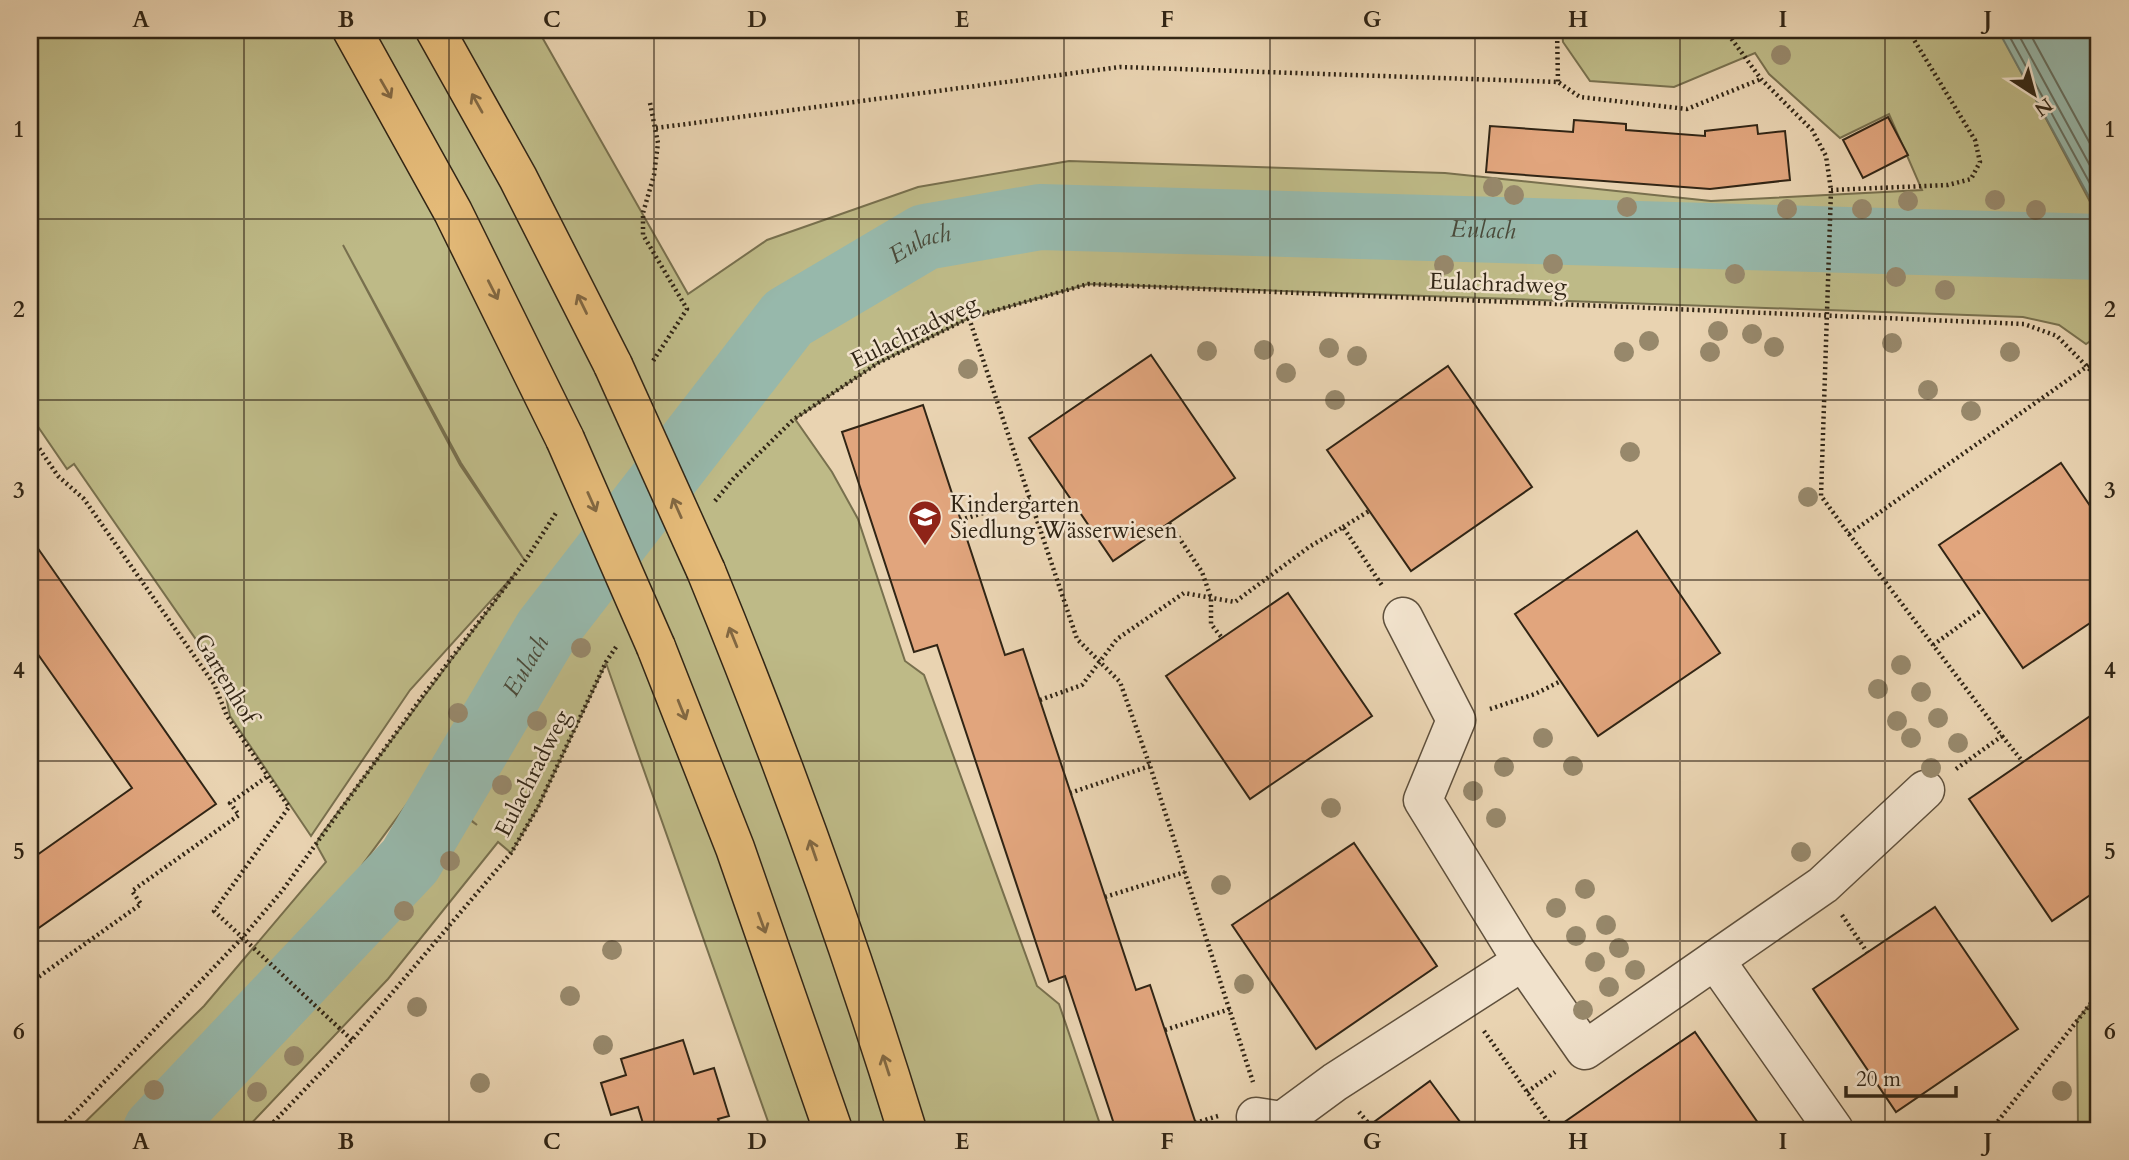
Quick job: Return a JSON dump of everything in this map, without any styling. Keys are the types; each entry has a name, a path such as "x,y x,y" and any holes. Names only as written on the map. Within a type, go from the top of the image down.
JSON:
{"highway":[{"path":"352,30 453,212 565,439 639,643 736,848 833,1130"},
{"path":"435,30 518,178 613,365 706,571 804,823 907,1130"}],"lane":[{"path":"1403,617 1455,720 1423,800 1523,961 1586,1050 1823,885 1925,790"},
{"path":"1715,960 1834,1130"},
{"path":"1256,1117 1282,1121 1335,1082 1523,961"}],"path":[{"path":"1557,30 1558,82"},
{"path":"1725,30 1762,79 1812,130 1826,156 1831,202 1821,496 2023,762"},
{"path":"1831,190 1948,185 1971,179 1980,162 1975,140 1908,30"},
{"path":"656,128 1120,67 1558,82 1580,97 1687,109 1762,79"},
{"path":"650,103 658,143 656,167 642,225 643,235 687,309 650,366"},
{"name":"Eulachradweg","path":"713,503 734,478 794,419 878,363 969,318 1088,285 2024,324 2057,336 2099,380"},
{"path":"969,318 1077,639 1120,682 1257,1093 1256,1117"},
{"path":"1849,534 2099,358"},
{"name":"Gartenhof","path":"30,435 58,476 84,499 207,673 227,716 289,807 214,911 242,938"},
{"path":"960,520 1030,499"},
{"path":"58,1130 242,938 282,891 422,697 525,561 562,503"},
{"path":"1040,700 1082,685 1117,639 1184,593 1235,602 1309,547 1369,511"},
{"path":"1169,523 1202,572 1211,598 1211,624 1222,639"},
{"path":"1343,527 1403,617"},
{"path":"1933,645 1983,609"},
{"name":"Eulachradweg","path":"266,1130 352,1040 511,853 538,807 606,662 639,643"},
{"path":"1455,720 1535,694 1561,681"},
{"path":"1925,790 2003,736"},
{"path":"1070,793 1150,766"},
{"path":"30,984 141,904 132,891 239,815 230,803 268,776"},
{"path":"1105,897 1185,872"},
{"path":"1851,928 1867,952"},
{"path":"242,938 352,1040"},
{"path":"1991,1130 2099,993"},
{"path":"1462,1000 1554,1130"},
{"path":"1165,1030 1230,1009"}],"shaded area":[{"path":"30,30 538,30 688,294 767,240 918,187 1069,161 1445,173 1711,201 1922,190 1889,114 1840,138 1769,74 1755,53 1674,87 1590,81 1563,42 1562,30 1999,30 2096,213 2077,222 2099,249 2099,335 2086,344 2059,325 2023,317 1088,284 969,318 878,363 795,419 832,472 858,519 905,661 924,675 1037,986 1059,1004 1102,1130 771,1130 606,663 538,807 511,853 498,842 388,979 245,1130 77,1130 204,1006 326,862 316,844 321,835 515,574 410,690 311,836 230,716 222,677 74,464 67,469 30,415","holes":["343,245 461,463 525,561 460,465","424,781 477,825 463,815 425,869 363,864"]},
{"path":"2099,993 2099,1130 2078,1130 2077,1020"}],"water":[{"path":"1998,30 2099,30 2099,215"}],"building":[{"path":"1888,117 1908,155 1863,178 1843,140"},
{"path":"1574,120 1626,124 1626,130 1705,136 1705,131 1757,125 1758,134 1785,131 1790,180 1710,189 1486,172 1490,126 1573,132"},
{"path":"1151,355 1235,478 1113,561 1029,438"},
{"path":"1448,366 1532,487 1411,571 1327,450"},
{"path":"923,405 1005,655 1023,649 1136,990 1150,985 1198,1130 1116,1130 1065,976 1049,982 937,645 914,652 842,432"},
{"path":"2061,463 2099,519 2099,617 2023,668 1939,545"},
{"path":"1637,531 1720,653 1598,736 1515,614"},
{"path":"30,537 216,804 30,934 30,860 132,788 30,643"},
{"path":"1288,593 1372,716 1250,799 1166,676"},
{"path":"2099,710 2099,889 2052,921 1969,799"},
{"path":"1354,843 1437,966 1316,1049 1232,925"},
{"path":"1935,907 2018,1029 1896,1112 1813,989"},
{"path":"1695,1032 1763,1130 1553,1130 1632,1075"},
{"path":"683,1040 694,1074 714,1068 729,1116 718,1119 722,1130 645,1130 638,1107 611,1115 601,1083 626,1075 621,1059"},
{"path":"1430,1081 1466,1130 1363,1130"}],"waterway":[{"name":"Eulach","path":"156,1130 410,861 546,631 788,318 925,237 1040,217 2099,247"}],"place":[{"name":"Kindergarten Siedlung Wässerwiesen","path":"925,547"}]}
